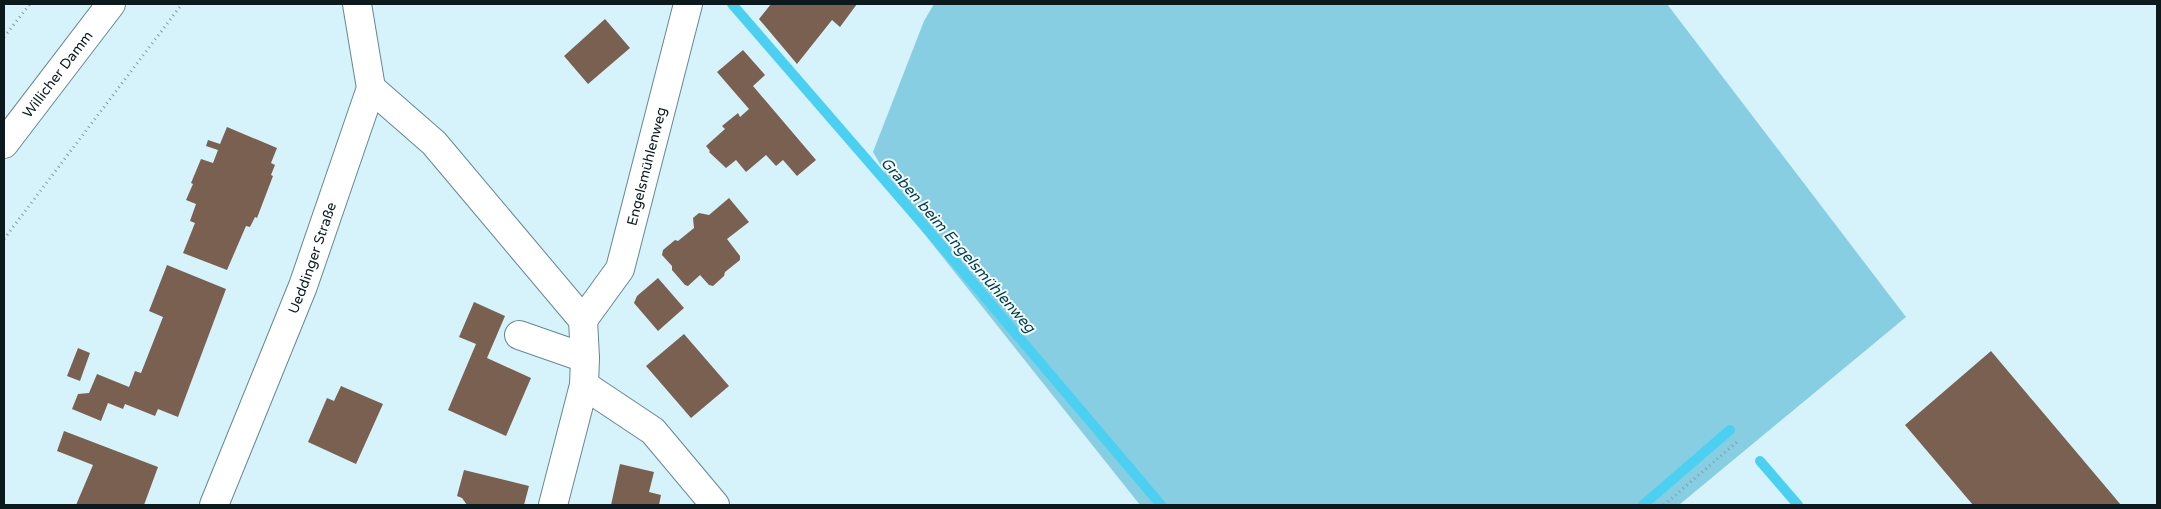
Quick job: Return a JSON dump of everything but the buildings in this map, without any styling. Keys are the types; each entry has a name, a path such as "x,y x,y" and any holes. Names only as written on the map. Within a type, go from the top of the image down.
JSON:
{"street":[{"name":"Willicher Damm","path":"4,144 111,4"},
{"name":"Ueddinger Straße","path":"214,505 303,286 371,88 357,4"},
{"name":"Engelsmühlenweg","path":"583,320 620,270 688,4"},
{"path":"371,88 434,143 583,320 584,385 553,505"},
{"path":"519,336 585,358"},
{"path":"584,385 653,431 715,505"}],"path":[{"path":"4,37 30,4"},
{"path":"4,239 182,4"},
{"path":"1664,505 1738,442"}],"shaded area":[{"path":"934,4 1667,4 1906,317 1679,505 1140,505 910,216 873,152 924,21"}],"waterway":[{"name":"Graben beim Engelsmühlenweg","path":"732,4 939,243 1161,505"},
{"name":"Graben beim Engelsmühlenweg","path":"1643,505 1730,430"},
{"name":"Graben beim Engelsmühlenweg","path":"1760,461 1798,505"}]}
